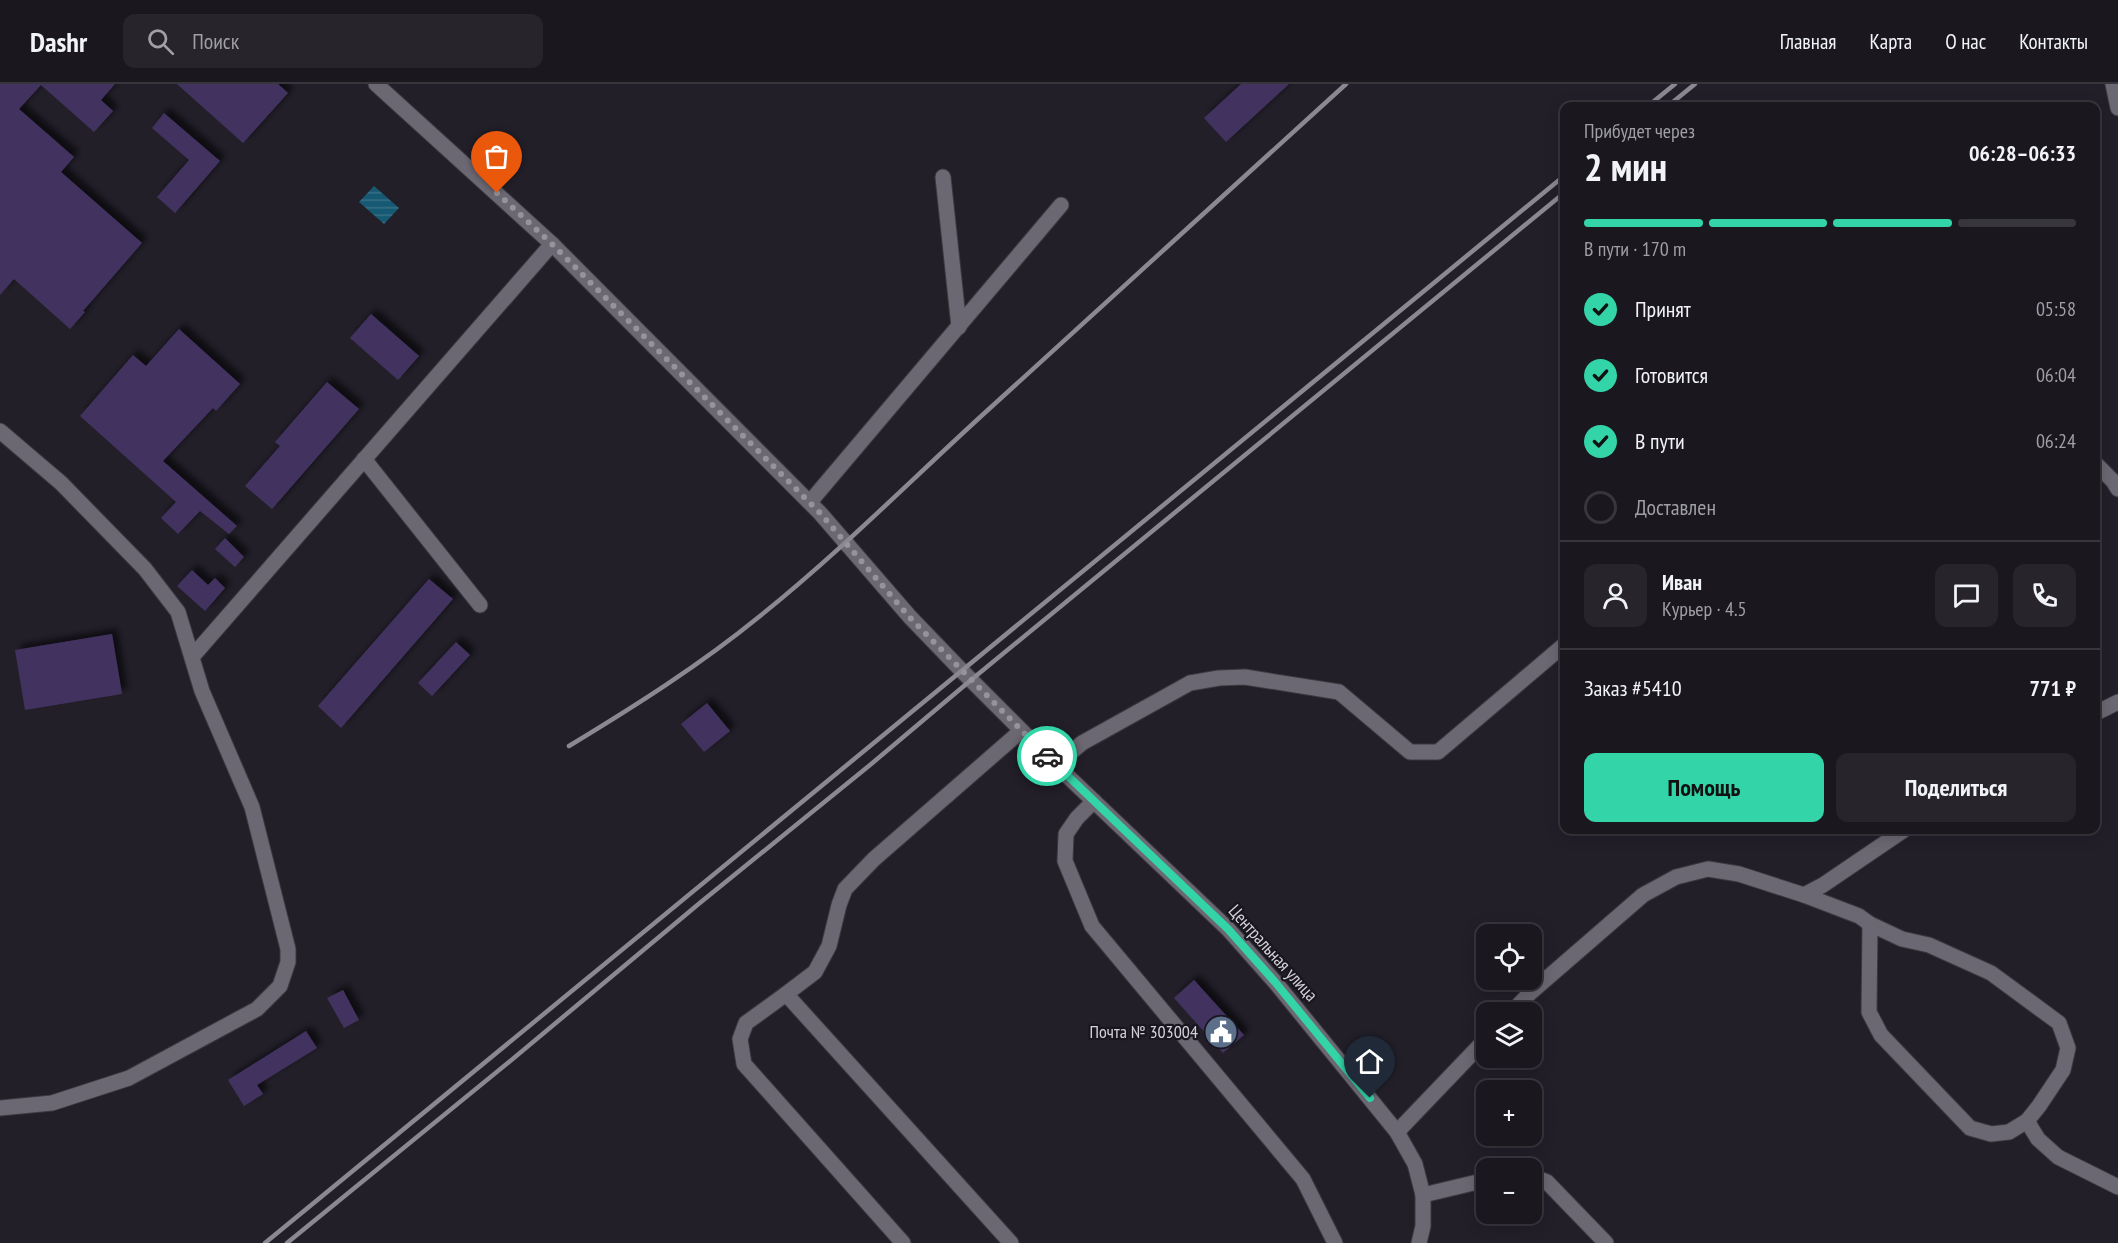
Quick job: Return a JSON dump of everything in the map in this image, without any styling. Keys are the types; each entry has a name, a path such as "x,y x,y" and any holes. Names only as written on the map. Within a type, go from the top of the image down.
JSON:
{"street":[{"name":"Центральная улица","path":"376,84 552,244 810,502 912,620 1056,765 1228,929 1275,982 1397,1132 1415,1164 1423,1195 1424,1226 1419,1243"},
{"path":"2113,84 2118,108"},
{"path":"942,177 959,327"},
{"path":"810,502 1061,206"},
{"path":"192,657 552,244"},
{"path":"0,431 61,483 145,569 178,612 202,691 252,807 288,949 288,962 280,986 257,1009 129,1078 52,1103 0,1108"},
{"path":"364,459 480,605"},
{"path":"2100,468 2118,489"},
{"path":"1056,765 1082,743 1190,683 1219,678 1245,677 1339,692 1410,752 1438,752 1461,735 1560,648"},
{"path":"2100,711 2118,702"},
{"path":"903,1243 744,1064 740,1040 746,1023 815,972 829,946 845,889 874,859 1021,730"},
{"path":"1094,801 1077,818 1066,834 1065,861 1092,926 1303,1179 1335,1243"},
{"path":"1804,895 1823,885 1898,834"},
{"path":"1521,1002 1643,895 1676,877 1708,869 1739,874 1860,916 1870,924 1902,939 1929,945 1991,973 2059,1023 2068,1048 2063,1070 2027,1121 2009,1132 1991,1134 1970,1128 1881,1035 1869,1012 1870,924"},
{"path":"786,994 1011,1243"},
{"path":"1397,1132 1476,1049"},
{"path":"2027,1121 2038,1139 2058,1157 2118,1187"},
{"path":"1542,1180 1548,1182 1606,1243"},
{"path":"1423,1195 1476,1182"}],"water":[{"path":"374,186 399,208 384,224 359,202"}],"building":[{"path":"0,84 115,84 101,100 113,111 94,132 41,85 19,109 74,157 61,172 142,243 70,329 14,279 0,295"},
{"path":"177,84 278,84 288,93 243,143"},
{"path":"1241,84 1289,84 1226,142 1204,118"},
{"path":"164,113 220,161 175,213 157,197 189,160 152,128"},
{"path":"371,314 419,356 398,380 350,338"},
{"path":"179,329 240,384 216,411 213,408 163,461 237,526 229,534 200,511 178,534 161,518 176,502 80,416 133,355 146,366"},
{"path":"327,382 359,409 272,509 245,486 280,446 275,442"},
{"path":"225,538 244,557 235,567 215,549"},
{"path":"192,570 208,585 215,578 225,588 205,611 177,586"},
{"path":"429,579 453,599 341,728 318,706"},
{"path":"112,634 122,694 25,710 15,650"},
{"path":"456,642 470,655 432,696 418,683"},
{"path":"707,703 730,731 704,752 681,724"},
{"path":"1194,980 1244,1035 1223,1053 1174,998"},
{"path":"343,990 359,1020 344,1028 327,998"},
{"path":"306,1031 317,1048 257,1085 263,1094 244,1106 228,1080"}],"railway":[{"path":"569,746 691,668 790,592 1346,84"},
{"path":"1653,102 1675,84"},
{"path":"1673,102 1695,84"},
{"path":"265,1243 1560,179"},
{"path":"287,1243 1560,196"}],"way so far":[{"path":"497,193 532,224 820,513 912,620 1047,756"}],"place":[{"name":"Почта № 303004","path":"1221,1032"}],"route":[{"path":"1047,756 1228,929 1275,982 1370,1098"}]}
